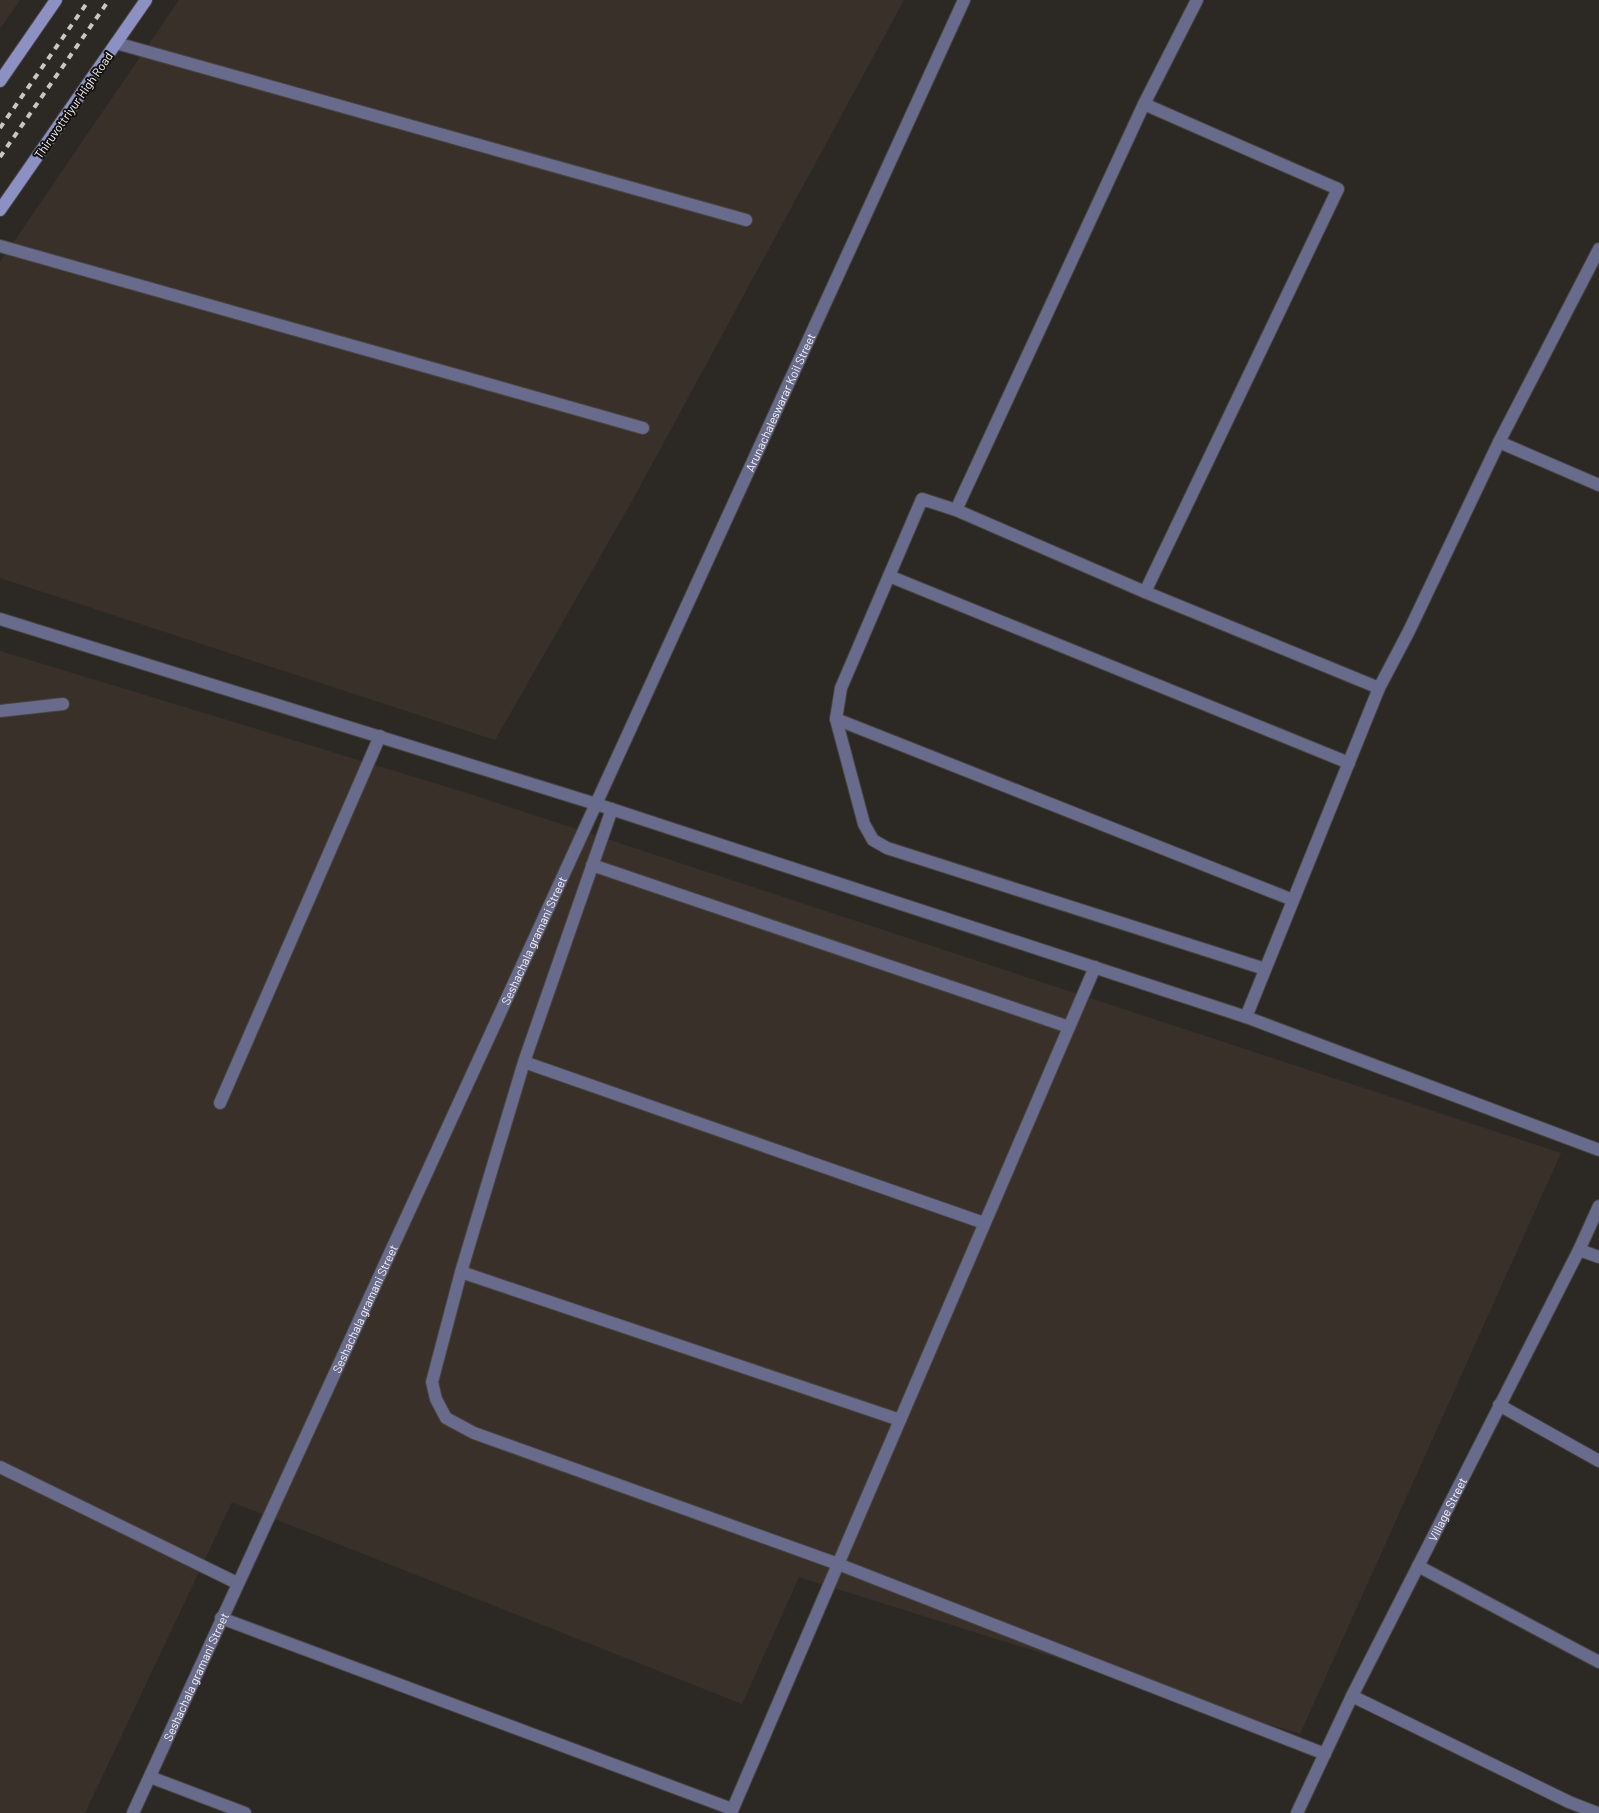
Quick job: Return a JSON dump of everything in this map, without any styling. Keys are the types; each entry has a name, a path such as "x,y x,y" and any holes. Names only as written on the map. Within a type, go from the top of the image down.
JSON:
{"main road":[{"path":"0,81 56,0"},
{"name":"Thiruvottriyur High Road","path":"0,210 146,0"}],"street":[{"name":"Arunachaleswarar Koil Street","path":"596,804 964,0"},
{"path":"956,510 1144,104 1197,0"},
{"path":"116,43 746,220"},
{"path":"1144,104 1338,189 1145,592"},
{"path":"0,246 643,428"},
{"path":"1246,1017 1379,688 1409,632 1499,442 1599,249"},
{"path":"1499,442 1599,485"},
{"path":"1265,970 887,848 873,840 864,824 836,719 841,688 922,500 956,510 1145,592 1379,688"},
{"path":"889,576 1348,763"},
{"path":"0,619 612,809 1246,1017 1599,1150"},
{"path":"0,711 63,704"},
{"path":"836,719 1293,900"},
{"path":"220,1103 380,736"},
{"name":"Seshachala gramani Street","path":"133,1813 596,804"},
{"path":"612,809 524,1062 461,1272 432,1382 436,1400 446,1418 474,1433 838,1564 1325,1754"},
{"path":"592,865 1069,1027"},
{"path":"221,1618 731,1811 1095,967"},
{"path":"524,1062 984,1224"},
{"name":"Village Street","path":"1297,1813 1352,1696 1579,1250 1599,1206"},
{"path":"1579,1250 1599,1257"},
{"path":"461,1272 900,1420"},
{"path":"1500,1405 1599,1461"},
{"path":"0,1467 238,1583"},
{"path":"1418,1566 1599,1662"},
{"path":"1352,1696 1569,1802 1596,1813"},
{"path":"150,1777 245,1813"}],"shaded area":[{"path":"0,0 20,0 0,29"},
{"path":"179,0 904,0 632,501 495,740 0,578 0,262"},
{"path":"0,651 467,793 1561,1153 1300,1734 799,1577 742,1704 232,1502 85,1813 0,1813"}],"railway":[{"path":"0,128 89,0"},
{"path":"0,157 109,0"}]}
